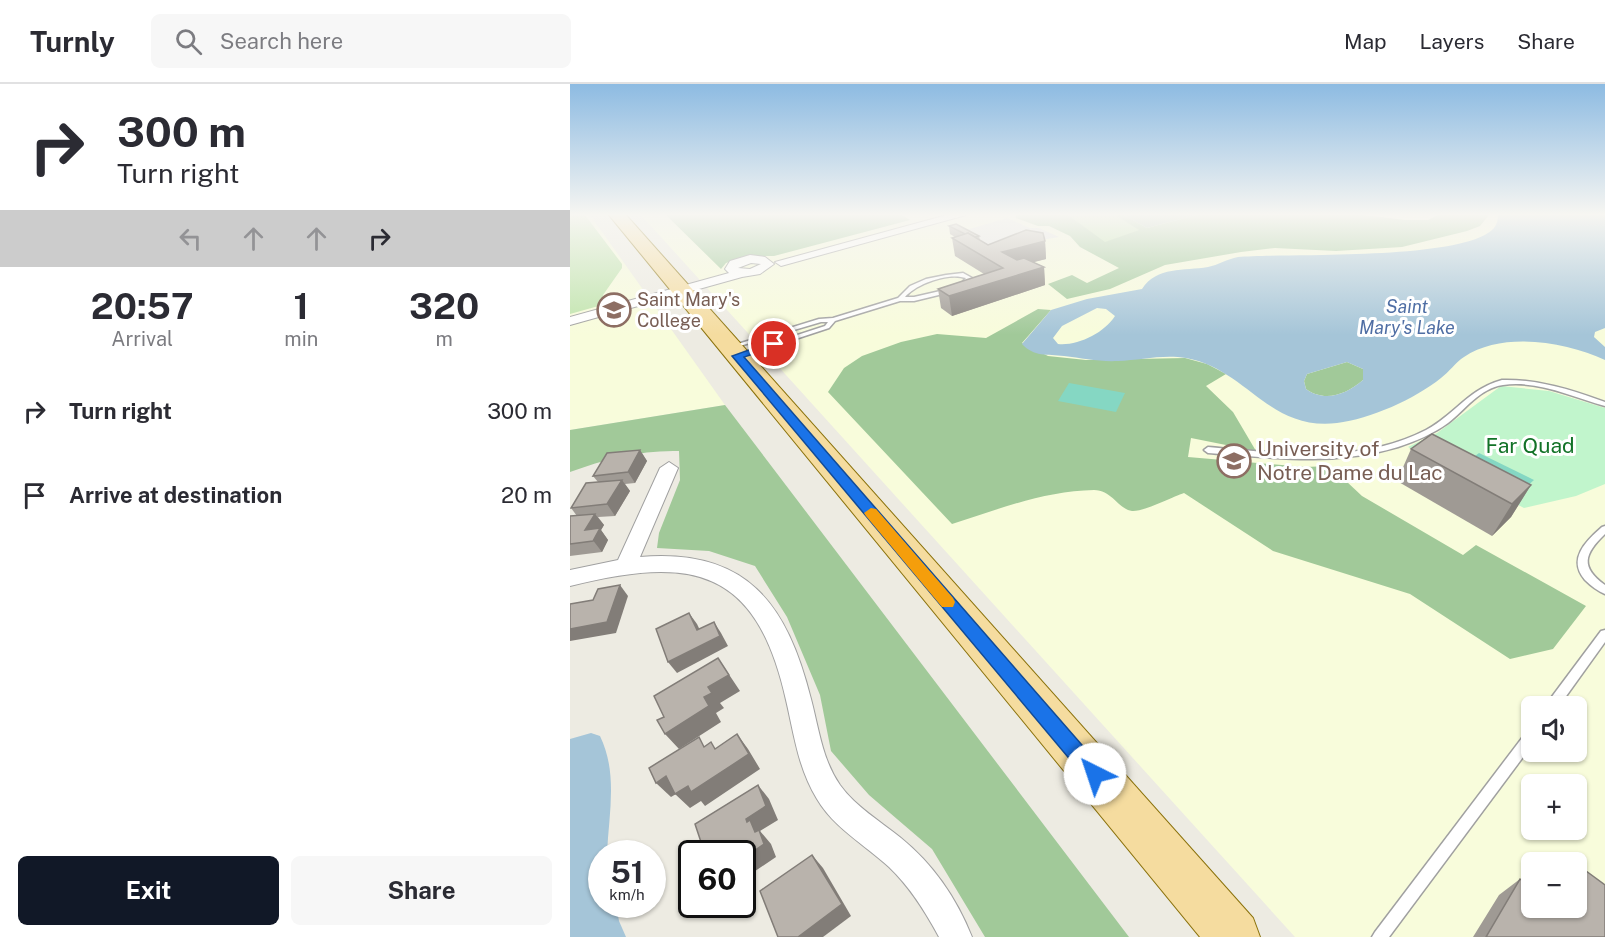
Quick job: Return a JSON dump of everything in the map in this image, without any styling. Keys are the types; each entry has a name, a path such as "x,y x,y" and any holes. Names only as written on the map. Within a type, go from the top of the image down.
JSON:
{"main road":[{"path":"651,255 1234,937"}],"street":[{"path":"570,321 811,255"},
{"path":"626,566 669,468"},
{"path":"570,578 626,566 694,567 718,573 735,581 749,593 786,653 796,688 804,738 813,765 831,796 854,821 900,856 926,885 956,937"}],"lane":[{"path":"734,352 821,320 833,320 900,299 914,299 949,291 965,284 969,278 963,274 916,285 904,292 900,299"},
{"path":"734,352 826,327 833,320"},
{"path":"1208,450 1295,458 1353,455 1379,450 1421,436 1442,424 1490,386 1508,383 1550,388 1605,404"},
{"path":"1605,529 1584,550 1582,561 1586,574 1605,590"},
{"path":"1559,696 1605,634"},
{"path":"1380,937 1521,749"}],"shaded area":[{"name":"Saint Mary's College","path":"570,255 618,255 725,405 570,430"},
{"name":"University of Notre Dame du Lac","path":"677,255 1605,255 1605,937 1295,937"},
{"path":"1069,383 1125,393 1116,412 1058,401"},
{"path":"1479,453 1534,480 1513,499 1458,469"}],"green space":[{"path":"570,255 615,255 622,264 622,268 603,295 605,302 602,305 570,314"},
{"path":"707,255 779,255 747,256 726,263 721,269"},
{"path":"1094,255 1225,255 1165,265 1110,289 1067,299 1048,284 1072,275 1087,283 1119,268"},
{"path":"1038,309 1051,310 1022,343 1048,356 1086,360 1185,358 1207,364 1226,374 1206,386 1233,412 1256,451 1191,438 1188,457 1305,467 1330,466 1362,496 1463,555 1476,545 1586,606 1553,649 1510,659 1410,594 1273,551 1184,493 1150,507 1132,511 1127,510 1106,493 1094,490 1075,491 1039,497 952,524 828,392 844,368 862,356 901,342 937,334 986,338"},
{"path":"1347,362 1363,369 1363,380 1357,385 1343,393 1328,396 1306,389 1304,381 1307,374"},
{"name":"Far Quad","path":"1501,386 1549,391 1605,408 1605,484 1576,496 1524,508 1408,447 1437,433"},
{"path":"725,405 1129,937 985,937 932,849 869,795 831,751 820,695 787,617 755,566 709,551 657,548 659,533 680,480 679,451 623,456 570,472 570,430"}],"water":[{"name":"Saint Mary's Lake","path":"1605,255 1605,328 1595,332 1594,337 1605,347 1605,360 1554,344 1515,342 1497,344 1464,357 1430,386 1392,407 1350,421 1313,423 1293,418 1275,409 1226,374 1207,364 1186,358 1097,360 1041,354 1031,351 1022,344 1051,310 1087,299 1142,289 1155,276 1163,273 1208,267 1238,257","holes":["1097,308 1106,309 1115,316 1104,328 1090,337 1066,344 1058,344 1053,338 1062,326","1347,362 1363,369 1363,380 1343,393 1328,396 1306,389 1304,381 1307,374"]},
{"path":"591,733 600,736 606,750 611,779 608,840 588,840 588,918 618,918 626,937 570,937 570,739"}],"building":[{"path":"981,255 1007,255 1017,260 1024,258 1044,267 949,296 938,289 1003,268"},
{"path":"1432,434 1531,485 1512,504 1411,449"},
{"path":"640,450 628,472 593,476 607,453"},
{"path":"622,480 607,504 571,508 586,483"},
{"path":"595,514 585,530 600,528 593,541 570,544 570,516"},
{"path":"620,585 607,622 570,629 570,604 593,600 598,589"},
{"path":"689,613 697,630 714,622 720,636 668,662 656,629"},
{"path":"718,658 729,675 708,687 712,693 704,697 709,706 665,734 657,720 664,717 654,696"},
{"path":"737,734 749,754 691,792 688,786 675,794 666,776 656,783 649,768 699,737 704,747 711,742 715,749"},
{"path":"758,785 766,806 746,819 747,822 750,820 755,832 759,830 764,844 756,849 756,840 700,840 695,824"},
{"path":"812,855 842,904 798,937 778,937 760,891"},
{"path":"1587,872 1605,885 1605,937 1486,937 1520,879 1521,918 1587,918"}],"slow traffic":[{"path":"871,513 947,602"}],"place":[{"name":"Saint Mary's College","path":"614,310"},
{"name":"University of Notre Dame du Lac","path":"1234,461"}],"route":[{"path":"774,344 737,356 1095,774"}]}
